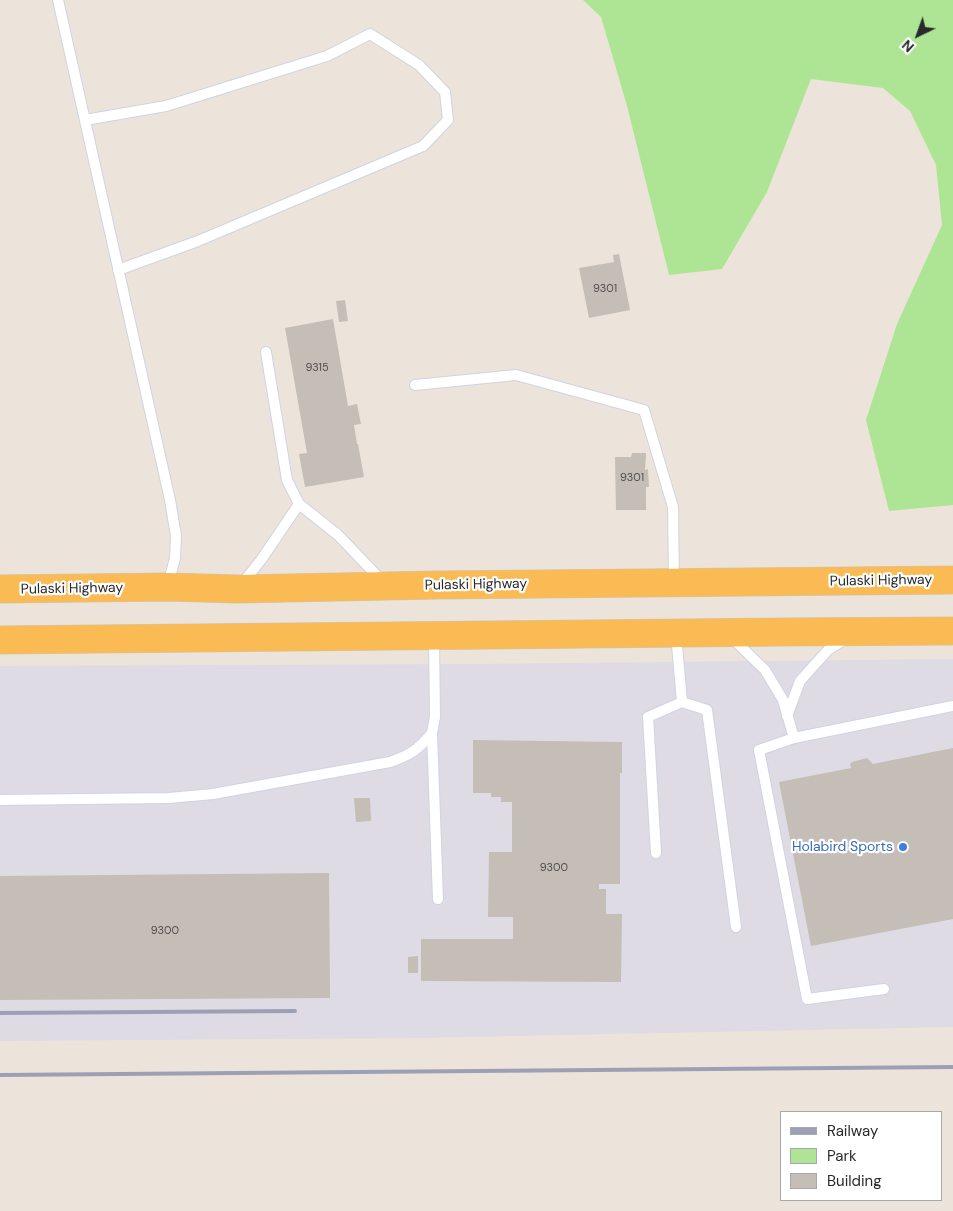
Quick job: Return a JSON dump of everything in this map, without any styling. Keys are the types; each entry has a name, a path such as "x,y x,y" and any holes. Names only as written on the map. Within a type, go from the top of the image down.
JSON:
{"highway":[{"name":"Pulaski Highway","path":"0,589 238,589 953,580"},
{"path":"0,640 953,631"}],"lane":[{"path":"58,0 170,500 176,536 175,558 168,588"},
{"path":"85,120 166,106 327,56 370,34 419,65 445,92 448,120 423,146 198,241 118,270"},
{"path":"266,352 287,480 299,504 338,535 387,586"},
{"path":"416,385 516,375 644,410 673,507 674,583"},
{"path":"238,589 261,560 299,504"},
{"path":"787,716 800,681 828,650 856,631"},
{"path":"726,632 765,670 783,700 794,738"},
{"path":"676,633 682,702"},
{"path":"434,635 435,717 432,733 438,899"},
{"path":"656,853 648,717 682,702 707,710 736,927"},
{"path":"884,989 807,998 759,750 794,738 953,706"},
{"path":"0,800 169,798 213,794 390,762 407,756 422,746 432,733"}],"shaded area":[{"path":"953,659 953,1027 421,1038 0,1041 0,666"}],"green space":[{"path":"583,0 953,0 953,505 889,511 866,420 897,324 942,225 936,165 910,111 883,88 811,79 767,192 722,269 669,275 627,106 601,17"}],"building":[{"path":"619,254 630,310 589,318 579,268 614,262 613,255"},
{"path":"345,300 348,321 339,322 336,301"},
{"path":"333,319 348,406 357,404 361,424 354,425 364,477 305,487 299,454 307,453 285,328"},
{"path":"632,453 646,453 645,470 648,469 649,487 646,487 646,510 616,510 615,457 631,457"},
{"path":"473,740 622,742 622,773 620,773 620,884 599,884 599,889 606,889 606,914 622,914 621,982 421,981 421,939 513,939 513,917 488,917 489,852 512,852 512,802 501,802 501,797 491,797 491,793 473,793"},
{"path":"953,748 953,919 811,946 779,782 851,768 850,764 852,762 867,758 873,764"},
{"path":"354,798 370,798 371,821 356,822"},
{"path":"329,873 330,998 0,1000 0,876"},
{"path":"418,956 418,973 408,973 408,957"}],"railway":[{"path":"0,1013 295,1011"},
{"path":"0,1075 953,1067"}],"place":[{"name":"Holabird Sports","path":"903,847"}]}
